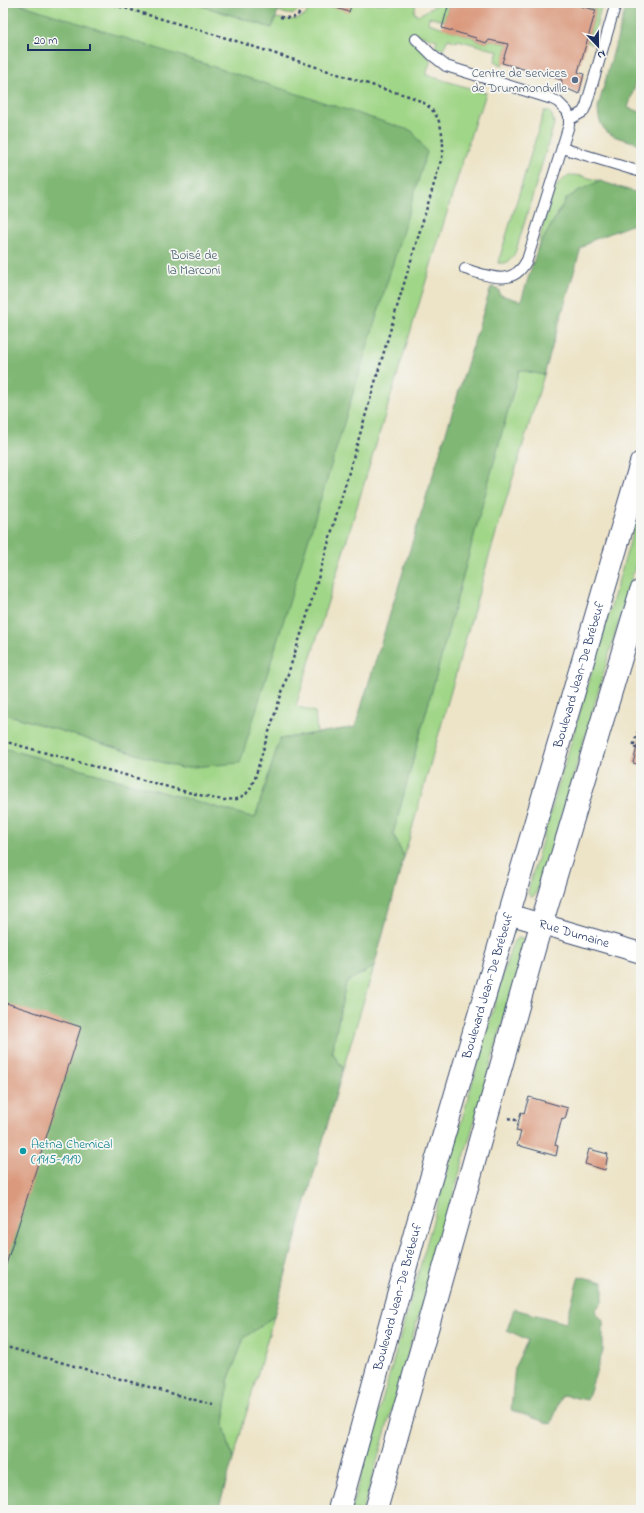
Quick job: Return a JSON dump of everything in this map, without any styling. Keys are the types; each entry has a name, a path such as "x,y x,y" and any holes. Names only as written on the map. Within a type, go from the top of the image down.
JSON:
{"main road":[{"name":"Boulevard Jean-De Brébeuf","path":"338,1510 413,1240 641,463"},
{"path":"376,1510 541,924 641,591"}],"street":[{"name":"Rue Dumaine","path":"508,914 641,952"}],"lane":[{"path":"569,120 583,112 586,106 616,3"},
{"path":"416,38 432,56 446,66 558,102 567,111 569,120 562,148 527,260 523,268 515,274 501,278 465,269"},
{"path":"562,148 641,172"}],"path":[{"path":"3,740 212,798 224,800 237,799 246,794 250,789 255,778 308,614 397,306 443,154 441,124 434,112 425,103 408,95 390,91 236,41 108,3"},
{"path":"280,17 296,17 301,14 304,3"},
{"path":"637,748 633,747 638,730"},
{"path":"508,1118 519,1121"},
{"path":"3,1346 213,1405"}],"green space":[{"name":"Boisé de la Marconi","path":"3,3 17,3 412,131 427,152 240,763 181,768 3,713"},
{"name":"Boisé de la Marconi","path":"17,3 193,3 272,28 276,18 291,20 306,15 309,3 416,3 414,13 419,15 438,4 448,7 444,21 429,17 428,23 476,38 476,40 487,43 489,40 508,44 502,65 495,61 498,51 458,40 457,42 448,39 443,49 435,48 437,40 413,33 409,37 431,60 426,75 486,93 480,112 478,111 296,706 315,712 317,733 280,739 255,818 3,748 3,713 181,768 73,22"},
{"path":"193,3 288,3 278,11 272,28"},
{"path":"288,3 300,3 298,10 294,14 287,14 278,11"},
{"path":"581,3 599,3 601,7 592,44 587,42 596,10 580,6"},
{"path":"627,3 641,3 641,66 628,108 641,112 641,144 617,137 605,130 601,124 598,107"},
{"path":"544,111 548,111 552,115 554,124 517,248 509,261 498,263"},
{"path":"572,175 600,181 578,191 566,199 537,250 552,196 559,183 566,177"},
{"path":"600,181 641,194 641,221 593,240 581,248 544,375 519,370 393,834 404,857 374,967 346,982 332,1052 343,1069 274,1316 244,1338 228,1381 224,1426 233,1460 218,1510 3,1510 3,748 255,818 280,739 355,727 491,287 499,290 500,295 521,301 537,250 566,199 578,191"},
{"path":"519,369 544,375 488,560 404,857 393,834"},
{"path":"641,504 641,546 553,845 536,894 532,897 528,894 529,886"},
{"path":"518,938 523,939 524,943 522,955 363,1510 351,1510 510,950 514,941"},
{"path":"374,967 343,1069 332,1052 346,982"},
{"path":"579,1276 603,1282 603,1300 595,1311 603,1321 603,1351 587,1400 562,1395 551,1424 511,1410 515,1366 528,1340 507,1330 514,1309 566,1323"},
{"path":"274,1316 233,1460 224,1426 228,1381 244,1338"}],"building":[{"path":"334,3 352,3 349,12 333,7"},
{"path":"449,3 581,3 580,6 596,10 578,72 584,74 579,94 561,86 562,80 502,63 508,44 489,40 487,43 476,40 476,38 442,28"},
{"path":"641,735 641,765 633,763"},
{"name":"Aetna Chemical (1915-1919)","path":"3,1002 81,1027 3,1274"},
{"path":"529,1097 568,1108 565,1119 562,1118 555,1145 558,1146 556,1156 517,1145 521,1132 516,1131 521,1112 524,1113"},
{"path":"589,1149 608,1154 605,1170 585,1164"}],"place":[{"name":"Centre de services de Drummondville","path":"575,80"},
{"name":"Aetna Chemical (1915-1919)","path":"23,1151"}]}
